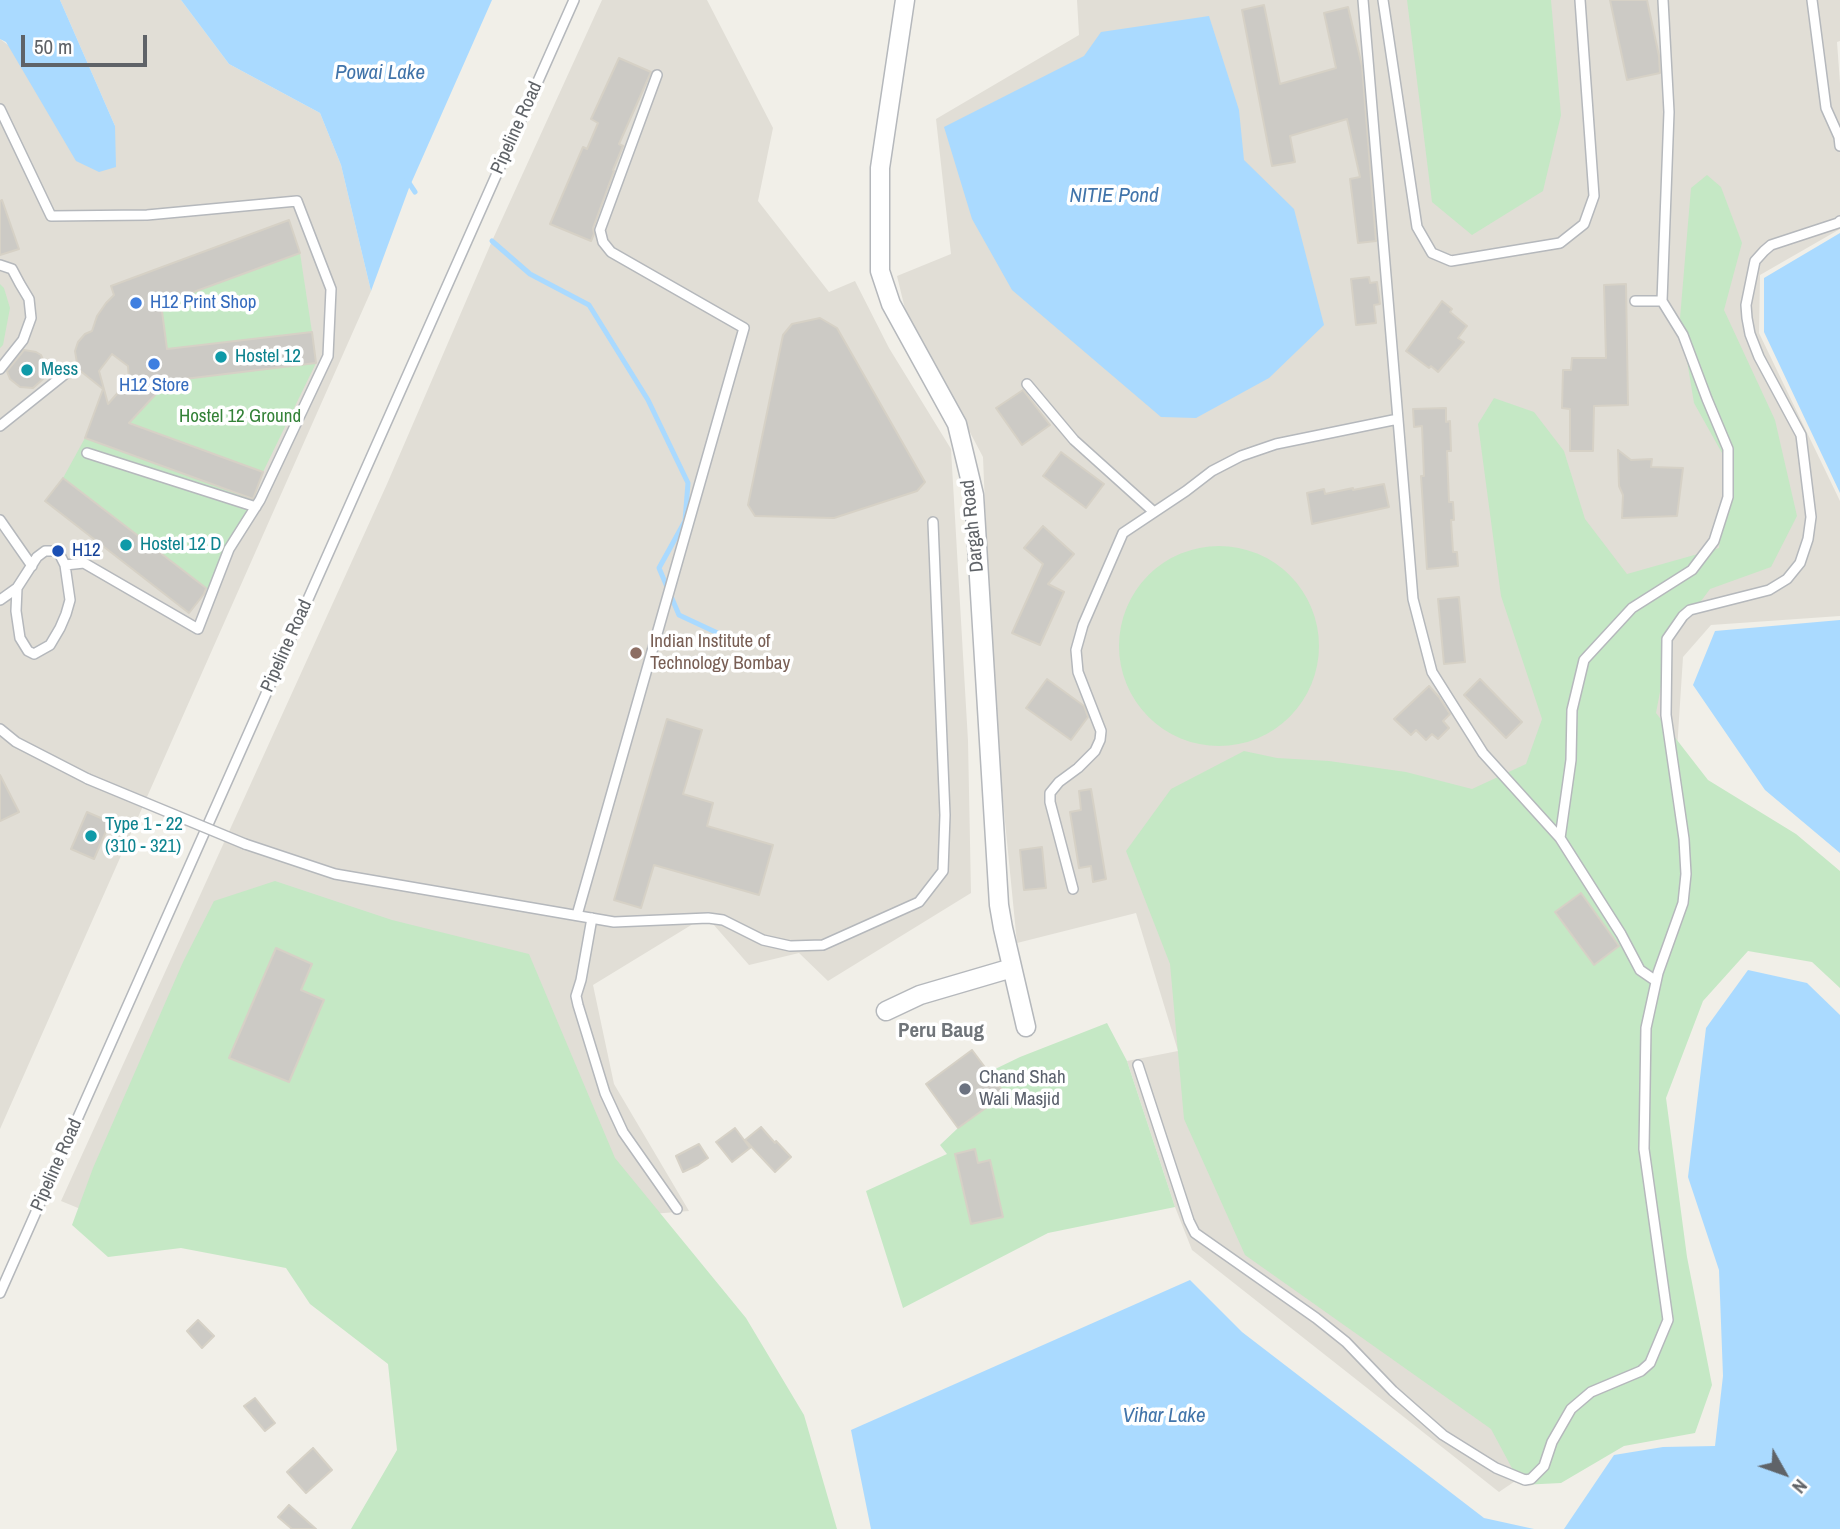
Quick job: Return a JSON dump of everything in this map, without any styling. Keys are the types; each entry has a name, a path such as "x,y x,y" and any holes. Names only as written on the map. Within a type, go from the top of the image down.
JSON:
{"street":[{"name":"Dargah Road","path":"905,0 880,168 880,271 891,304 957,424 974,495 999,905 1026,1027"},
{"path":"886,1012 920,995 1012,968"}],"lane":[{"name":"Pipeline Road","path":"0,1293 574,0"},
{"path":"1363,0 1413,599 1432,672 1483,754 1560,838 1621,934 1640,971 1656,981"},
{"path":"1383,0 1417,227 1432,253 1451,261 1560,243 1584,224 1594,196 1580,0"},
{"path":"1560,838 1571,760 1572,710 1584,660 1632,608 1692,570 1714,541 1728,497 1728,449 1683,335 1662,301 1670,112 1663,0"},
{"path":"1812,0 1826,108 1839,137 1840,146"},
{"path":"577,915 744,328 611,252 603,242 600,230 657,75"},
{"path":"0,109 51,216 147,215 297,201 331,289 328,356 256,507 229,549 198,629 85,563 65,565"},
{"path":"1138,1065 1195,1233 1316,1318 1346,1342 1393,1391 1443,1435 1496,1468 1525,1480 1531,1479 1544,1466 1552,1442 1571,1409 1591,1392 1641,1371 1650,1363 1668,1320 1644,1149 1646,1028 1656,981 1683,903 1686,874 1684,839 1666,715 1667,639 1690,610 1769,590 1787,579 1800,563 1808,539 1811,517 1801,435 1759,357 1750,334 1746,305 1755,261 1764,251 1840,221"},
{"path":"0,265 12,270 29,299 31,318 23,340 0,369"},
{"path":"1635,301 1662,301"},
{"path":"0,426 65,374"},
{"path":"1027,384 1074,440 1154,512"},
{"path":"1073,890 1050,802 1051,793 1059,782 1095,751 1100,740 1101,731 1078,672 1076,650 1083,625 1123,533 1212,471 1241,456 1276,444 1398,419"},
{"path":"87,453 256,507"},
{"path":"0,520 32,566"},
{"path":"0,729 16,742 88,779 245,844 335,874 614,922 708,918 723,920 763,940 790,946 823,944 919,902 943,871 945,815 933,522"},
{"path":"0,600 17,587 37,557 46,551 58,551 65,565 70,600 50,645 34,654 28,651 20,638 16,611 17,587"},
{"path":"592,918 576,996 578,1004 605,1093 623,1132 677,1209"}],"shaded area":[{"path":"60,0 181,0 229,64 320,113 341,165 371,291 0,1129 0,39 115,126"},
{"name":"Indian Institute of Technology Bombay","path":"602,0 707,0 773,128 758,201 829,292 855,281 889,348 951,449 968,741 971,893 828,981 799,953 749,965 706,916 593,985 614,1084 689,1211 255,1246 161,1242 61,1201 387,484 492,241"},
{"path":"1077,0 1840,0 1840,41 1837,42 1840,83 1840,229 1760,275 1759,333 1840,501 1840,616 1711,625 1683,657 1635,1400 1499,1492 1192,1250 1127,1061 1178,1051 1136,913 1017,943 993,700 983,457 905,309 897,276 951,254 936,119 1079,35"}],"green space":[{"path":"1407,0 1551,0 1561,115 1543,191 1472,235 1432,202"},
{"path":"1707,175 1721,187 1742,243 1724,310 1775,420 1797,516 1771,567 1710,589 1669,644 1656,713 1708,780 1796,834 1840,871 1840,988 1812,962 1748,951 1703,1001 1666,1098 1687,1257 1712,1385 1695,1433 1624,1446 1561,1483 1521,1485 1491,1429 1245,1255 1184,1119 1170,964 1126,851 1171,789 1244,751 1277,758 1329,761 1406,772 1472,789 1526,764 1542,719 1501,596 1478,424 1494,398 1534,412 1564,451 1585,519 1627,574 1719,548 1727,462 1694,403 1680,318 1691,188"},
{"name":"Hostel 12 Ground","path":"300,253 312,332 167,349 161,304"},
{"path":"0,284 4,288 10,308 3,345 0,348"},
{"name":"Hostel 12 Ground","path":"316,363 263,472 129,423 168,381"},
{"name":"Hostel 12 Ground","path":"85,438 253,499 208,589 63,478"},
{"path":"1219,546 1257,554 1290,575 1311,608 1319,646 1311,684 1290,717 1257,738 1219,746 1181,738 1148,717 1127,684 1119,646 1127,608 1148,575 1181,554"},
{"path":"275,881 392,920 529,954 615,1158 746,1318 804,1415 837,1529 351,1529 397,1450 388,1364 310,1304 286,1268 181,1248 108,1257 72,1225 93,1168 183,962 214,901"},
{"path":"1107,1023 1127,1061 1175,1207 1048,1233 903,1308 866,1191 947,1154 940,1145 1004,1094 989,1072"}],"water":[{"path":"0,0 60,0 115,126 116,167 99,172 76,161 6,42 0,39"},
{"name":"Powai Lake","path":"181,0 492,0 409,188 371,291 341,165 320,113 229,64"},
{"name":"NITIE Pond","path":"1209,16 1239,110 1244,160 1294,209 1324,325 1269,378 1196,418 1161,417 1012,290 972,219 944,127 1084,56 1101,32"},
{"path":"1840,233 1840,493 1764,332 1764,278"},
{"path":"1840,620 1840,853 1765,790 1693,685 1715,631"},
{"path":"1748,970 1807,983 1840,1015 1840,1529 1564,1529 1614,1455 1663,1447 1715,1446 1723,1376 1719,1270 1688,1177 1706,1028"},
{"name":"Vihar Lake","path":"1190,1280 1242,1332 1484,1518 1534,1529 871,1529 851,1430"}],"building":[{"path":"1610,0 1647,0 1660,73 1627,80"},
{"path":"1264,5 1280,84 1336,68 1324,13 1348,7 1362,66 1376,241 1358,243 1350,179 1360,177 1347,119 1290,136 1295,162 1272,166 1242,10"},
{"path":"619,58 651,72 619,144 623,146 593,228 591,241 550,224 583,147 587,149 598,123 591,119"},
{"path":"2,200 19,249 0,255 0,201"},
{"name":"Hostel 12","path":"289,220 300,253 161,304 167,349 312,332 316,363 168,381 129,423 263,472 253,499 85,438 103,389 78,369 75,351 78,342 92,331 97,316 114,295 111,286","holes":["112,354 128,366 129,380 108,404 99,371"]},
{"path":"1369,277 1370,283 1377,282 1380,304 1374,305 1376,323 1356,325 1351,279"},
{"path":"1626,284 1628,405 1594,406 1593,451 1570,451 1570,409 1562,408 1563,370 1571,370 1572,358 1606,358 1604,285"},
{"path":"1442,301 1452,309 1450,312 1467,326 1458,338 1464,342 1438,372 1406,351"},
{"path":"820,318 837,328 925,482 917,491 834,518 755,516 748,505 783,335 792,324"},
{"name":"Mess","path":"24,350 41,355 46,367 43,379 33,388 20,387 10,379 7,371"},
{"path":"1023,390 1050,425 1022,445 996,408"},
{"path":"1446,408 1446,422 1450,421 1451,451 1447,451 1449,502 1453,502 1453,552 1457,552 1458,566 1427,569 1421,476 1424,476 1422,426 1414,427 1413,409"},
{"path":"1618,450 1631,460 1652,459 1651,467 1683,468 1677,516 1622,518 1623,495 1619,486"},
{"path":"1061,452 1104,484 1086,508 1043,476"},
{"name":"Hostel 12 D","path":"63,478 206,588 189,613 45,501"},
{"path":"1384,484 1389,507 1312,524 1307,493 1324,489 1325,494"},
{"path":"1043,526 1074,554 1048,584 1064,592 1040,645 1012,633 1043,564 1024,548"},
{"path":"1459,597 1465,662 1444,664 1438,599"},
{"path":"1047,679 1084,706 1088,717 1071,740 1026,708"},
{"path":"1480,679 1522,722 1506,738 1464,695"},
{"path":"1429,686 1450,714 1443,721 1449,728 1438,739 1432,734 1426,740 1416,730 1411,735 1394,719"},
{"path":"667,719 702,730 683,794 713,803 707,826 773,845 759,895 654,865 641,908 614,900"},
{"path":"0,775 19,812 0,821"},
{"path":"1091,789 1106,879 1093,882 1091,866 1079,868 1070,812 1081,810 1079,791"},
{"name":"Type 1 - 22 (310 - 321)","path":"87,812 110,822 94,859 71,849"},
{"path":"1042,847 1046,888 1024,890 1020,850"},
{"path":"1581,893 1619,946 1594,965 1555,912"},
{"path":"276,948 312,964 301,990 324,1000 289,1082 229,1058"},
{"name":"Chand Shah Wali Masjid","path":"972,1050 1005,1094 958,1128 926,1084"},
{"path":"761,1127 791,1157 775,1172 745,1140"},
{"path":"735,1128 750,1148 732,1162 716,1142"},
{"path":"699,1144 708,1158 683,1172 676,1156"},
{"path":"975,1149 978,1163 990,1160 1003,1217 971,1224 955,1154"},
{"path":"198,1320 214,1336 202,1348 187,1331"},
{"path":"255,1398 275,1423 265,1431 244,1406"},
{"path":"313,1448 332,1470 306,1493 287,1472"},
{"path":"289,1505 316,1529 292,1529 278,1517"}],"waterway":[{"path":"407,180 415,192"},
{"path":"492,241 530,274 589,305 648,400 688,483 685,521 659,568 679,615 739,643"}],"place":[{"name":"H12 Print Shop","path":"136,303"},
{"name":"Hostel 12","path":"221,357"},
{"name":"H12 Store","path":"154,364"},
{"name":"Mess","path":"27,370"},
{"name":"Hostel 12 D","path":"126,545"},
{"name":"H12","path":"58,551"},
{"name":"Indian Institute of Technology Bombay","path":"636,653"},
{"name":"Type 1 - 22 (310 - 321)","path":"91,836"},
{"name":"Chand Shah Wali Masjid","path":"965,1089"}],"district":[{"name":"Peru Baug","path":"941,1031"}]}
